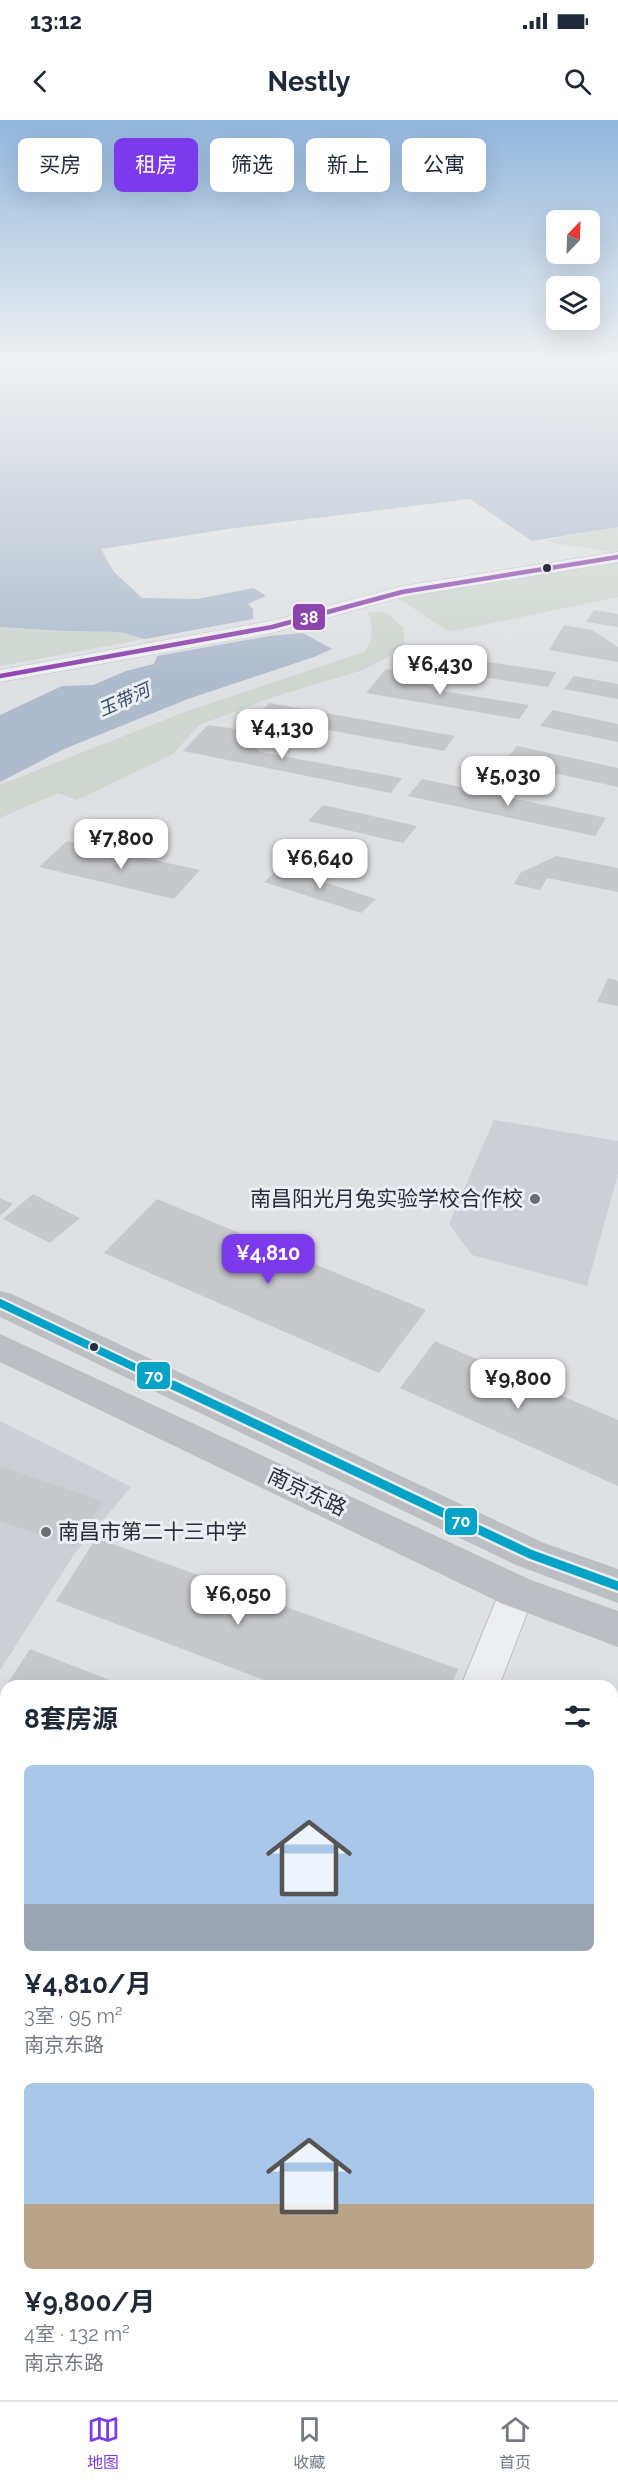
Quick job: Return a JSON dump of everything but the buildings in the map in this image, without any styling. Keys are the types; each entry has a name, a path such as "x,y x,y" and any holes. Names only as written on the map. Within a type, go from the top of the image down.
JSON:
{"main road":[{"name":"南京东路","path":"0,1303 530,1554 618,1586"},
{"name":"南京东路","path":"0,1347 517,1592 618,1629"}],"street":[{"path":"0,676 252,631 346,609 402,592 618,557"},
{"path":"482,1680 517,1592"}],"shaded area":[{"path":"618,527 618,553 553,543 547,540"},
{"path":"618,562 618,597 449,632 398,598"},
{"path":"368,612 385,612 404,628 404,648 363,670 273,697 199,725 173,754 77,800 58,793 0,818 0,785 182,713 364,652 370,643 372,633"},
{"path":"0,627 120,632 145,639 0,666"},
{"name":"南昌阳光月兔实验学校合作校","path":"494,1120 618,1141 618,1174 587,1286 472,1255 449,1224"},
{"name":"南昌市第二十三中学","path":"0,1421 131,1487 75,1553 0,1670"}],"water":[{"path":"0,468 618,468 618,527 532,541 470,499 228,529 101,549 114,572 142,598 197,599 254,588 266,596 248,604 253,609 253,619 145,639 120,632 0,627"},
{"name":"玉带河","path":"303,633 332,649 188,699 64,749 0,782 0,715 62,686 93,685 126,671 154,664 157,656 269,636"}],"transit line":[{"name":"38","path":"0,676 272,627 402,592 618,557"},
{"name":"70","path":"0,1303 530,1554 618,1586"}],"place":[{"name":"南昌阳光月兔实验学校合作校","path":"535,1199"},
{"name":"南昌市第二十三中学","path":"46,1532"}]}
